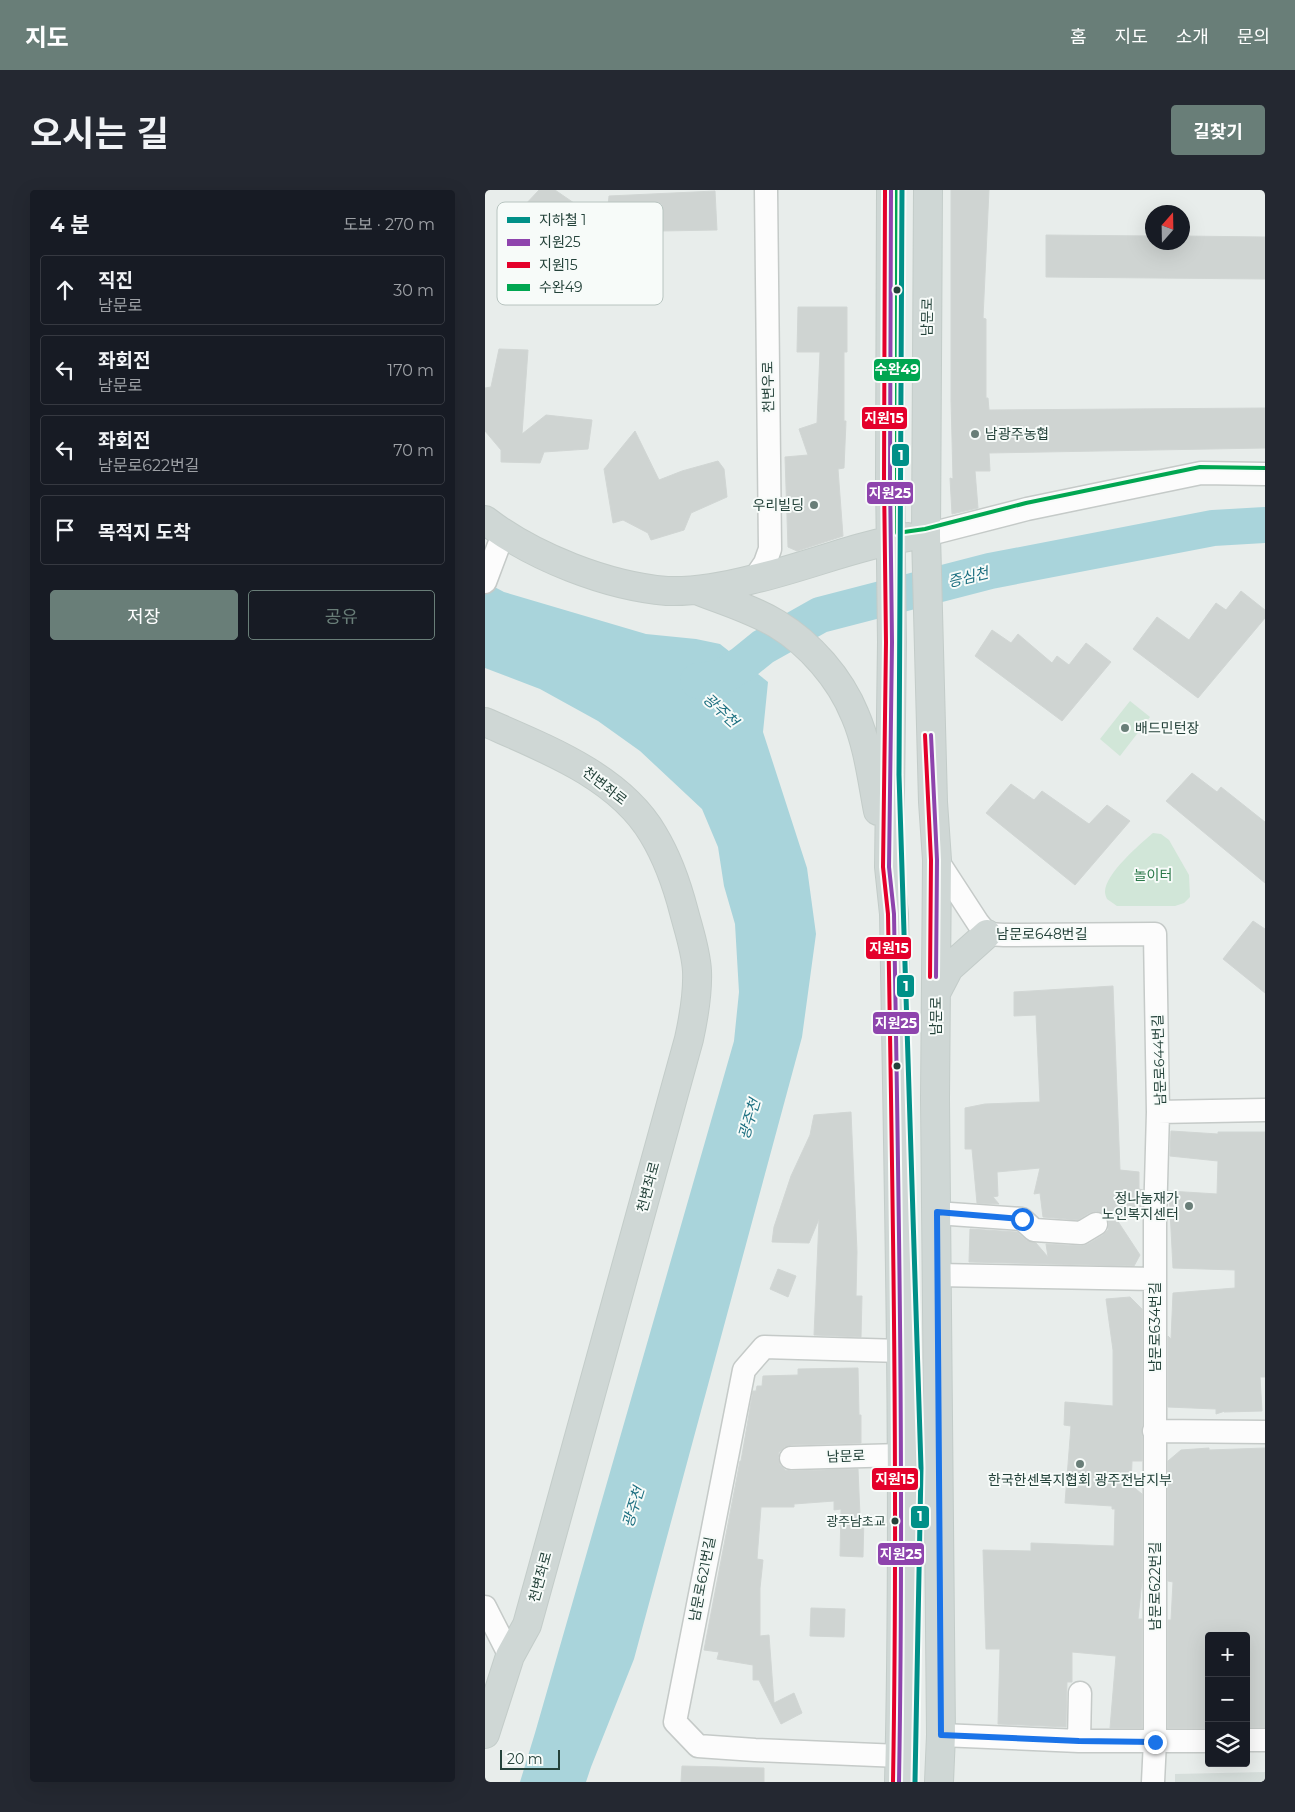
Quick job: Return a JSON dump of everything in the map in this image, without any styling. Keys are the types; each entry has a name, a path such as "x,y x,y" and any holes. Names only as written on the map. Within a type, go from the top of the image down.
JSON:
{"main road":[{"path":"891,190 892,642 889,867 894,923 901,1351 900,1769"},
{"name":"남문로","path":"928,190 925,535 933,802 937,860 937,1275 941,1735 939,1782"},
{"path":"494,527 553,559 593,575 634,587 669,591 696,590 754,579 863,546 925,535"},
{"path":"696,590 760,615 793,634 831,674 855,715 873,786 889,867"},
{"name":"천변좌로","path":"485,722 580,767 621,797 637,812 653,834 676,885 697,969 695,1011 689,1039 527,1625 510,1656 485,1734"},
{"path":"936,993 949,968 987,934"}],"street":[{"name":"천변우로","path":"754,579 765,563 770,549 766,190"},
{"path":"925,535 1027,509 1201,473 1265,474"},
{"path":"488,575 494,527"},
{"name":"남문로648번길","path":"937,860 974,918 987,934 1004,936 1155,934"},
{"name":"남문로644번길","path":"1155,934 1158,1112 1265,1110"},
{"name":"남문로634번길","path":"1154,1431 1158,1112"},
{"path":"937,1212 1022,1219 1034,1230 1081,1234 1095,1224"},
{"path":"937,1275 1155,1279"},
{"name":"남문로621번길","path":"900,1769 698,1746 675,1722 743,1370 765,1347 901,1351"},
{"path":"1154,1431 1265,1432"},
{"name":"남문로622번길","path":"1153,1782 1155,1742 1154,1431"},
{"name":"남문로","path":"791,1458 902,1455"},
{"path":"485,1607 510,1656"},
{"path":"1079,1741 1080,1693"},
{"path":"941,1735 1079,1741 1205,1741"},
{"path":"1250,1740 1265,1740"}],"shaded area":[{"path":"1265,1772 1265,1782 1175,1782 1175,1774"}],"green space":[{"name":"배드민턴장","path":"1130,701 1150,717 1120,756 1100,739"},
{"name":"놀이터","path":"1153,833 1161,834 1169,840 1189,875 1190,897 1184,903 1175,906 1117,906 1107,899 1105,892 1107,885 1124,860"}],"water":[{"name":"광주천","path":"485,582 504,592 646,634 696,639 720,644 768,682 763,732 807,868 816,934 802,1037 634,1659 586,1782 520,1782 734,1041 739,992 735,924 724,886 718,847 702,809 640,751 598,721 540,689 485,668"}],"building":[{"path":"539,190 555,190 572,202 528,202"},
{"path":"951,190 989,190 983,318 986,319 986,398 988,398 989,410 1265,408 1265,448 989,453 990,471 975,471 978,508 952,514 950,478 953,479"},
{"path":"715,191 717,230 663,231 663,202 608,202 609,196"},
{"path":"1046,235 1145,236 1145,250 1190,250 1190,236 1265,237 1265,279 1046,277"},
{"path":"798,307 847,307 847,352 844,352 844,421 846,421 844,468 838,469 843,536 797,551 788,547 785,457 808,455 799,429 817,423 820,352 797,352"},
{"path":"499,349 528,350 522,434 546,415 592,420 588,449 544,452 540,463 501,462 501,450 485,431 485,388 491,387"},
{"path":"635,431 659,480 682,471 718,461 724,469 727,497 691,513 684,530 651,540 648,533 623,520 613,523 604,469"},
{"path":"1241,591 1265,610 1265,618 1198,698 1133,649 1157,617 1189,640 1216,603 1226,610"},
{"path":"992,630 1011,643 1018,634 1052,663 1057,656 1069,665 1086,643 1111,662 1062,721 975,656"},
{"path":"1192,773 1217,792 1221,787 1265,822 1265,883 1166,801"},
{"path":"1011,784 1034,800 1042,791 1089,824 1107,805 1130,821 1075,885 986,813"},
{"path":"1253,921 1265,929 1265,993 1223,959"},
{"path":"1113,986 1120,1170 1139,1172 1139,1189 1143,1190 1142,1218 1115,1217 1140,1255 1134,1266 969,1262 970,1229 1017,1232 1026,1240 1036,1243 1048,1257 1046,1244 1081,1246 1088,1244 1108,1230 1109,1223 1107,1217 1103,1213 1096,1211 1078,1220 1043,1217 1040,1193 1034,1194 1040,1168 997,1172 998,1196 993,1197 999,1204 977,1203 972,1149 965,1149 965,1108 985,1104 1040,1102 1036,1015 1014,1016 1014,992"},
{"path":"851,1112 857,1252 856,1296 862,1296 861,1337 814,1335 819,1219 809,1243 772,1242 774,1227 791,1176 810,1135 814,1115"},
{"path":"1171,1131 1218,1134 1218,1132 1265,1132 1265,1377 1260,1377 1262,1411 1225,1411 1216,1414 1216,1409 1168,1407 1168,1336 1171,1339 1173,1293 1235,1288 1235,1270 1173,1268 1169,1191 1217,1194 1218,1161 1170,1156"},
{"path":"778,1269 796,1276 788,1297 770,1289"},
{"path":"1130,1297 1142,1309 1142,1461 1132,1461 1131,1485 1142,1494 1142,1581 1138,1619 1142,1619 1142,1728 1110,1728 1116,1656 1072,1652 1072,1682 1067,1682 1066,1727 998,1724 1000,1649 986,1649 983,1550 1031,1551 1031,1543 1114,1546 1115,1509 1112,1509 1112,1506 1065,1503 1071,1426 1064,1425 1065,1402 1113,1406 1113,1350 1106,1299"},
{"path":"858,1368 861,1443 791,1445 784,1447 779,1452 778,1458 780,1465 785,1470 791,1471 858,1469 860,1516 864,1516 863,1557 840,1556 841,1509 834,1510 834,1501 794,1504 794,1507 761,1507 757,1559 763,1560 760,1588 760,1636 769,1635 774,1703 794,1693 802,1713 781,1724 759,1680 753,1680 753,1665 717,1659 719,1652 704,1650 753,1391 756,1391 757,1386 762,1386 763,1376 798,1375 798,1369"},
{"path":"1265,1448 1265,1727 1250,1727 1250,1632 1205,1632 1205,1728 1168,1728 1168,1620 1171,1620 1173,1582 1168,1581 1168,1461 1181,1450"},
{"path":"811,1608 845,1609 844,1637 810,1636"},
{"path":"682,1766 764,1768 764,1782 681,1782"}],"waterway":[{"name":"증심천","path":"698,681 720,678 742,664 763,647 820,615 990,571 1213,528 1265,525"}],"metro line":[{"name":"1","path":"902,190 899,775 921,1468 915,1782"}],"transit line":[{"name":"지원15","path":"885,190 884,478 886,642 883,867 888,914 893,1240 895,1457 893,1782"},
{"name":"지원25","path":"891,190 890,478 892,642 889,867 894,914 899,1239 901,1457 899,1782"},
{"name":"수완49","path":"897,190 897,533 925,529 1026,503 1200,467 1265,468"},
{"name":"지원15","path":"925,735 931,860 930,977"},
{"name":"지원25","path":"931,735 937,860 936,977"}],"place":[{"name":"남광주농협","path":"975,434"},
{"name":"우리빌딩","path":"814,505"},
{"name":"배드민턴장","path":"1125,728"},
{"name":"정나눔재가 노인복지센터","path":"1189,1206"},
{"name":"한국한센복지협회 광주전남지부","path":"1080,1464"},
{"name":"광주남초교","path":"895,1521"}],"route":[{"path":"1022,1219 937,1212 941,1735 1155,1742"}]}
